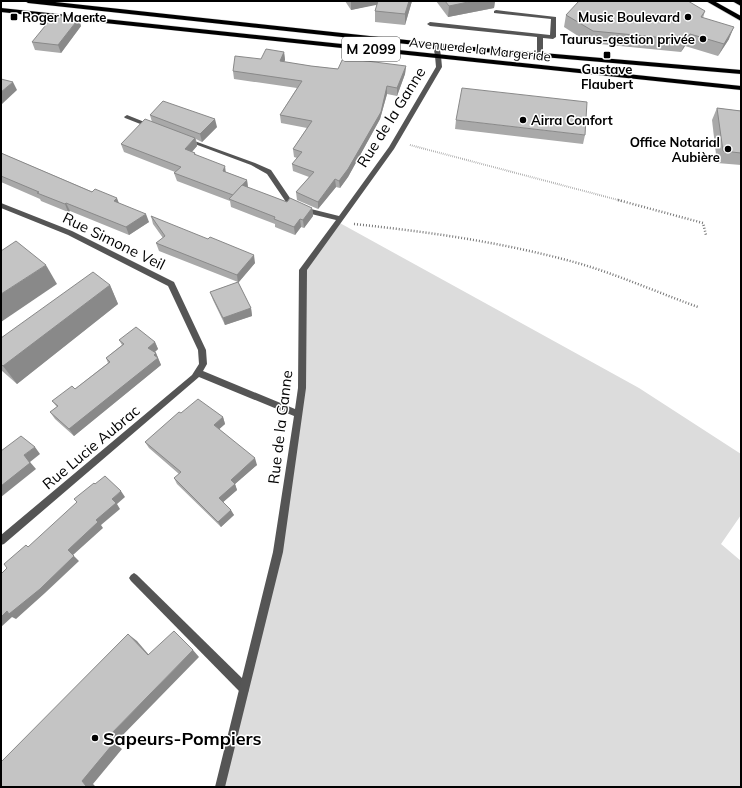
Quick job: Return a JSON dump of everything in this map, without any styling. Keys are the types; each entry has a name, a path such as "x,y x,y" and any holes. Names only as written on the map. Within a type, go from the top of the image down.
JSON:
{"main road":[{"name":"Avenue de la Margeride","path":"28,1 540,55 741,72"},
{"path":"709,1 741,18"},
{"path":"735,1 741,4"},
{"name":"Avenue de la Margeride","path":"1,10 741,88"}],"street":[{"path":"430,24 552,37 554,18 496,12"},
{"path":"540,36 540,55"},
{"name":"Rue de la Ganne","path":"220,787 278,552 302,388 303,270 396,142 439,67 436,44"},
{"path":"127,117 156,129"},
{"path":"179,137 253,164 269,172 288,200 309,211 339,221"},
{"name":"Rue Simone Veil","path":"1,205 70,233 171,284 202,350 202,364 198,373"},
{"path":"198,373 298,414"},
{"name":"Rue Lucie Aubrac","path":"1,541 198,373"},
{"path":"134,578 244,688"}],"path":[{"path":"396,142 684,217 703,223 706,235"},
{"path":"339,221 470,238 567,260 624,279 698,307"}],"shaded area":[{"path":"338,222 639,388 741,454 741,515 721,544 741,561 741,787 220,787 278,552 302,388 303,270"}],"building":[{"path":"378,1 409,1 405,14 375,11"},
{"path":"445,1 473,1 449,6"},
{"path":"579,1 688,1 705,11 701,17 734,27 724,44 690,34 686,40 593,31 566,15"},
{"path":"54,15 79,18 58,45 32,42"},
{"path":"266,49 284,52 280,61 311,66 338,69 343,58 406,66 397,88 387,86 381,112 348,169 339,181 335,179 318,202 296,192 314,172 292,164 302,152 293,149 312,121 280,115 302,81 233,71 235,56 261,59"},
{"path":"1,79 13,82 1,92"},
{"path":"462,88 587,102 585,135 456,120"},
{"path":"163,101 215,119 200,134 150,115"},
{"path":"717,108 741,111 741,153 723,151"},
{"path":"145,119 195,138 185,149 225,166 223,171 247,180 233,195 174,173 181,167 121,144"},
{"path":"1,153 92,192 95,189 117,198 114,201 146,214 126,227 37,193 39,192 1,176"},
{"path":"242,185 287,202 290,198 312,208 303,220 300,219 294,227 274,219 275,217 229,199"},
{"path":"151,216 208,239 210,237 254,255 237,275 156,243 165,236"},
{"path":"16,241 46,265 1,294 1,251"},
{"path":"93,272 110,285 3,366 1,364 1,338"},
{"path":"238,282 251,308 223,318 210,292"},
{"path":"136,327 155,342 148,348 156,353 154,355 158,358 69,429 50,412 58,406 52,401 72,386 75,389 110,362 106,358 124,344 119,340"},
{"path":"198,399 223,417 214,425 255,458 231,480 235,484 219,498 231,510 218,522 174,478 181,472 145,442 179,412 181,413"},
{"path":"21,436 35,447 24,455 30,463 1,486 1,451"},
{"path":"105,476 121,491 112,499 116,503 96,520 98,522 68,550 74,556 40,589 9,614 7,611 1,617 1,574 7,568 4,564 26,545 28,547 77,502 74,499"},
{"path":"174,631 193,650 106,739 112,745 82,781 86,786 85,787 1,787 1,762 128,634 148,655"}],"place":[{"name":"Roger Maerte","path":"14,17"},
{"name":"Music Boulevard","path":"688,17"},
{"name":"Taurus-gestion privée","path":"703,39"},
{"name":"Gustave Flaubert","path":"607,55"},
{"name":"Airra Confort","path":"523,120"},
{"name":"Office Notarial Aubière","path":"728,149"},
{"name":"Sapeurs-Pompiers","path":"95,738"}]}
